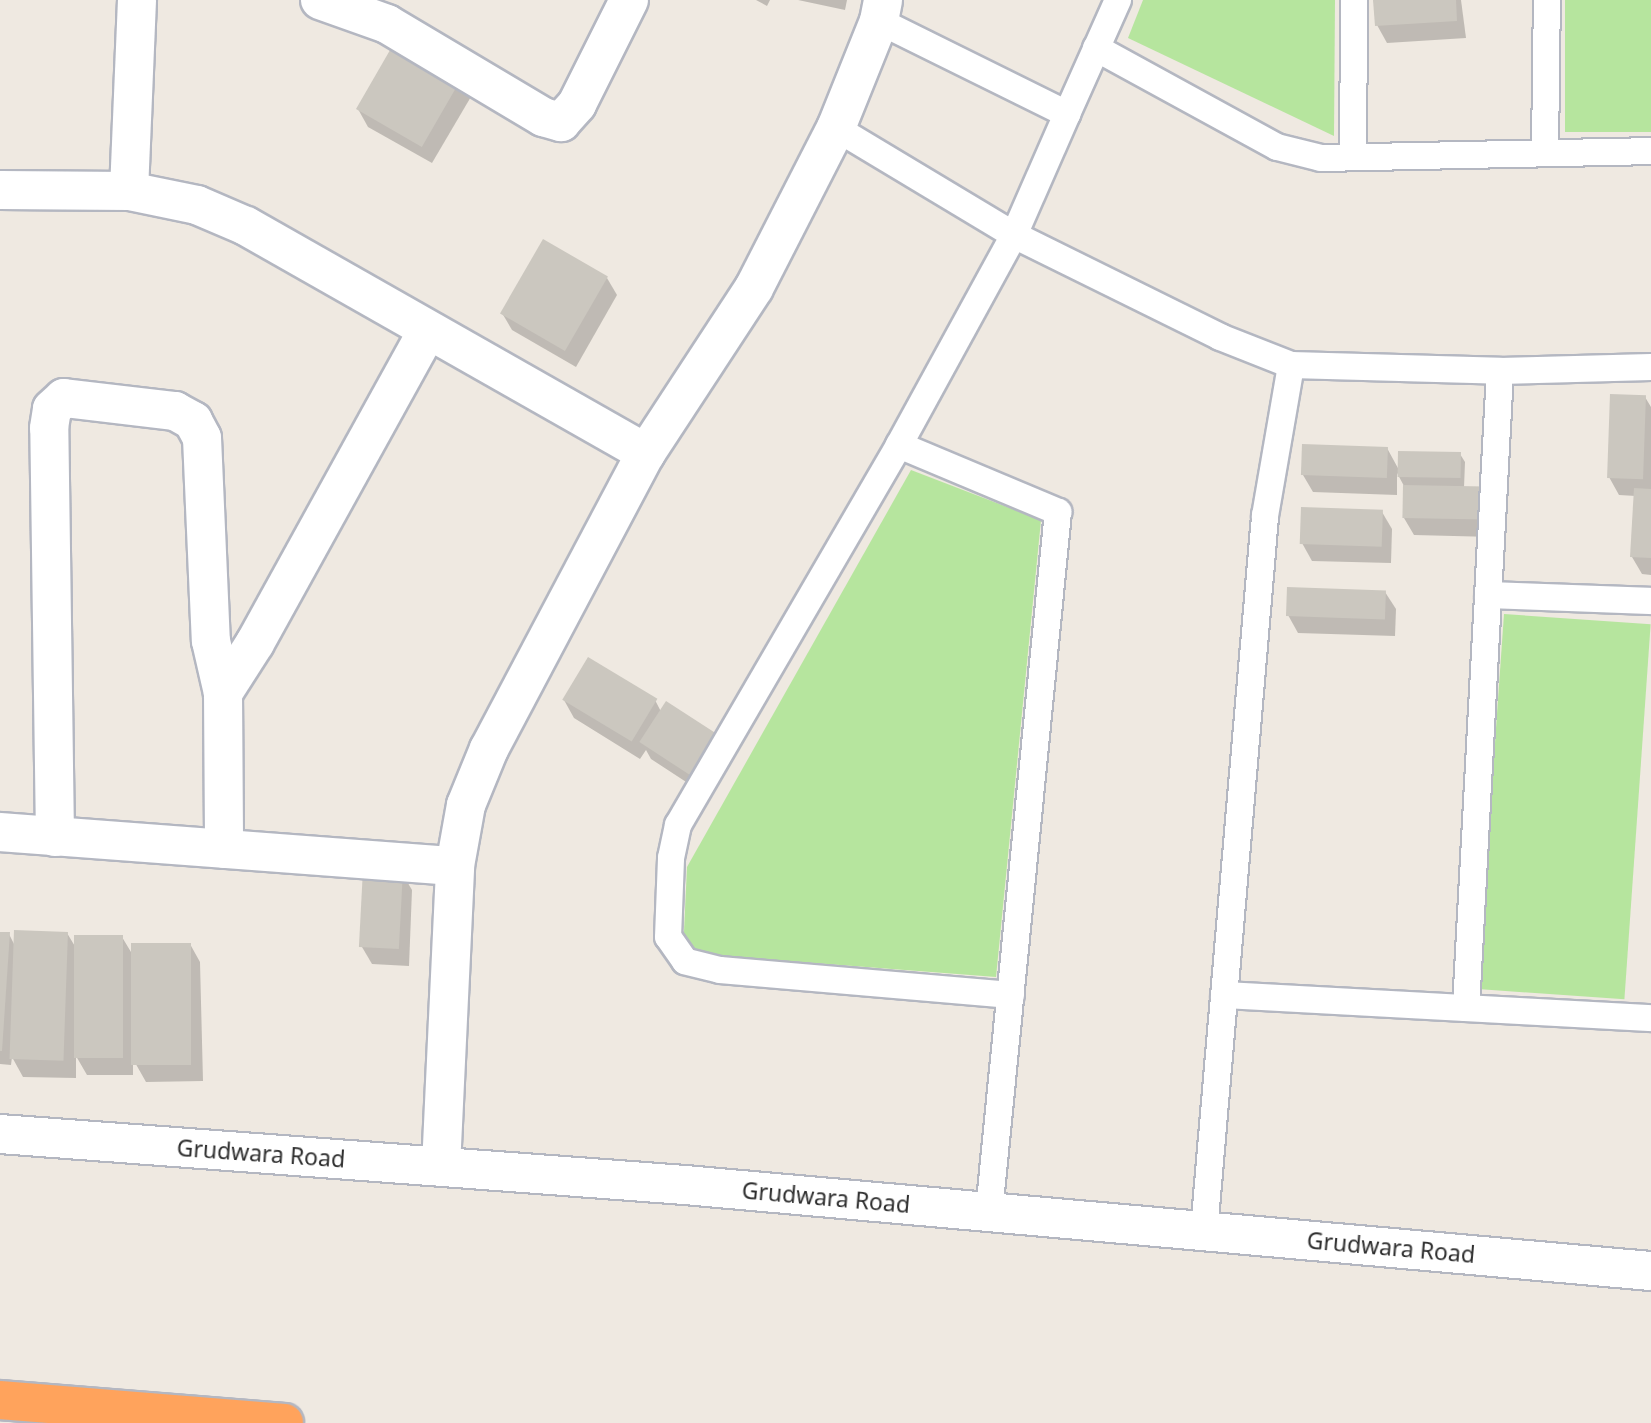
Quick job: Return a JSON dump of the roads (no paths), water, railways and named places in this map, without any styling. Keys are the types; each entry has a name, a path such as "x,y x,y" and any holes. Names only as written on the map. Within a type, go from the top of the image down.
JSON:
{"highway":[{"path":"0,1400 284,1423"}],"street":[{"path":"129,191 138,0"},
{"path":"320,0 387,24 542,117 561,122 577,104 629,0"},
{"path":"441,1167 455,866 466,805 489,749 646,453 754,288 836,128 881,11"},
{"path":"0,190 129,191 197,205 246,226 646,453"},
{"path":"223,693 254,643 427,331"},
{"path":"55,836 48,428 52,410 64,398 175,411 193,421 202,438 211,640 223,693 224,849"},
{"path":"0,832 455,866"},
{"name":"Grudwara Road","path":"0,1134 989,1212 1651,1271"}],"lane":[{"path":"1011,995 720,970 685,961 668,937 671,858 678,825 899,445 1014,235 1118,0"},
{"path":"1353,158 1354,0"},
{"path":"1545,153 1547,0"},
{"path":"881,11 1068,114"},
{"path":"1096,48 1277,147 1321,158 1651,151"},
{"path":"836,128 1014,235 1220,337 1291,365 1500,372 1651,367"},
{"path":"1204,1231 1265,516 1291,365"},
{"path":"1466,1008 1500,372"},
{"path":"899,445 1058,512 989,1212"},
{"path":"1488,595 1651,601"},
{"path":"1224,995 1651,1018"}]}
